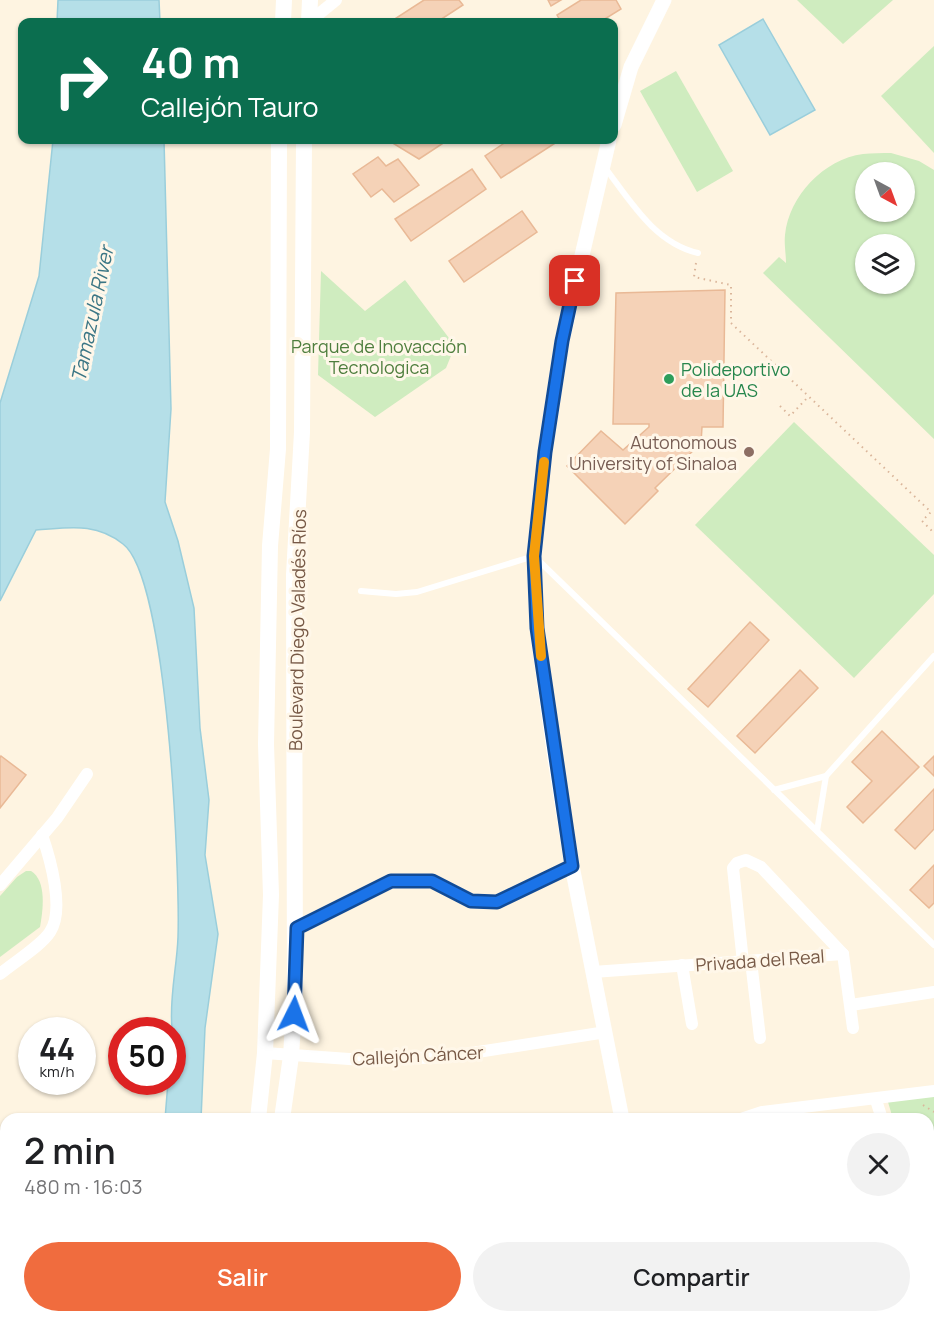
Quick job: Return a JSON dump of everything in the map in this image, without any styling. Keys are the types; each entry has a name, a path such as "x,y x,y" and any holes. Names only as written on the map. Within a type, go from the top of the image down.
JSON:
{"main road":[{"path":"283,18 284,0"},
{"path":"309,18 310,0"},
{"name":"Boulevard Diego Valadés Ríos","path":"259,1113 265,1053 271,895 266,744 270,546 278,449 279,144"},
{"name":"Boulevard Diego Valadés Ríos","path":"283,1113 291,1056 297,928 294,575 302,432 304,144"}],"street":[{"path":"314,18 336,0"},
{"path":"618,111 631,67 664,0"},
{"path":"608,144 562,341 545,452 534,556 537,628 572,866 621,1113"},
{"path":"0,885 42,835 87,774"},
{"path":"0,974 50,934 54,924 52,865 42,835"},
{"name":"Privada del Real","path":"747,962 733,868 737,863 746,860 761,867 843,954"},
{"path":"843,954 853,1028"},
{"name":"Privada del Real","path":"593,972 843,954"},
{"path":"747,962 760,1038"},
{"path":"682,965 692,1024"},
{"path":"851,1005 934,992"},
{"name":"Callejón Cáncer","path":"265,1053 363,1060 446,1057 606,1032"},
{"path":"759,1113 934,1091"},
{"path":"876,1100 880,1113"}],"lane":[{"path":"602,164 641,216 662,236 680,249 698,253"},
{"path":"361,591 417,592 534,556 934,945"},
{"path":"817,831 826,776 934,656"},
{"path":"774,790 826,776"},
{"path":"297,928 391,881 432,881 471,901 497,902 572,866"}],"path":[{"path":"698,253 694,277 732,285 731,322 931,512 922,521 934,533"},
{"path":"780,406 790,416 809,396"}],"green space":[{"path":"797,0 893,0 843,44"},
{"path":"934,46 934,153 881,96"},
{"path":"676,71 733,171 697,192 640,91"},
{"path":"891,153 919,161 934,170 934,439 763,273 779,257 786,263 785,238 788,221 793,207 811,182 835,163 863,154"},
{"name":"Parque de Inovacción Tecnologica","path":"321,271 365,311 405,280 455,346 446,368 375,417 318,375"},
{"path":"794,422 934,555 934,594 854,678 695,525"},
{"path":"26,871 31,871 36,876 42,889 40,927 0,957 0,896 17,877"},
{"path":"934,1096 934,1113 891,1113 888,1102"}],"water":[{"path":"58,0 159,0 160,18 57,18"},
{"path":"763,19 815,110 770,135 719,45"},
{"name":"Tamazula River","path":"53,144 164,144 171,409 165,502 178,541 194,608 200,728 209,800 205,855 218,934 205,1028 201,1113 165,1113 167,1095 186,1095 186,1017 171,1017 178,937 177,854 168,730 161,667 151,611 138,568 123,544 102,532 81,528 36,530 0,601 0,403 39,276"}],"building":[{"path":"424,0 459,0 463,5 443,18 396,18"},
{"path":"548,0 561,0 551,6"},
{"path":"581,0 616,0 621,9 606,18 559,18 557,15"},
{"path":"394,144 442,144 419,159"},
{"path":"503,144 554,144 501,178 485,156"},
{"path":"378,157 386,166 398,159 419,185 394,202 382,189 371,197 353,174"},
{"path":"472,169 486,189 411,241 395,219"},
{"path":"522,211 537,232 464,282 449,261"},
{"name":"Polideportivo de la UAS","path":"725,290 723,427 702,427 701,443 655,488 658,491 625,524 567,466 601,431 623,450 649,427 649,424 613,424 616,293"},
{"path":"750,622 769,640 708,707 688,689"},
{"path":"800,670 818,688 755,753 737,736"},
{"path":"882,731 919,767 863,823 847,807 872,781 852,762"},
{"path":"1,756 26,775 0,808 0,758"},
{"path":"934,756 934,776 924,766"},
{"path":"934,789 934,829 915,849 895,830"},
{"path":"934,865 934,903 929,908 910,890"}],"slow traffic":[{"path":"541,656 537,628 534,556 544,462"}],"place":[{"name":"Polideportivo de la UAS","path":"669,379"},
{"name":"Autonomous University of Sinaloa","path":"749,452"}],"route":[{"path":"294,1014 297,928 391,881 432,881 471,901 497,902 572,866 537,628 534,556 545,452 562,341 575,281"}]}
